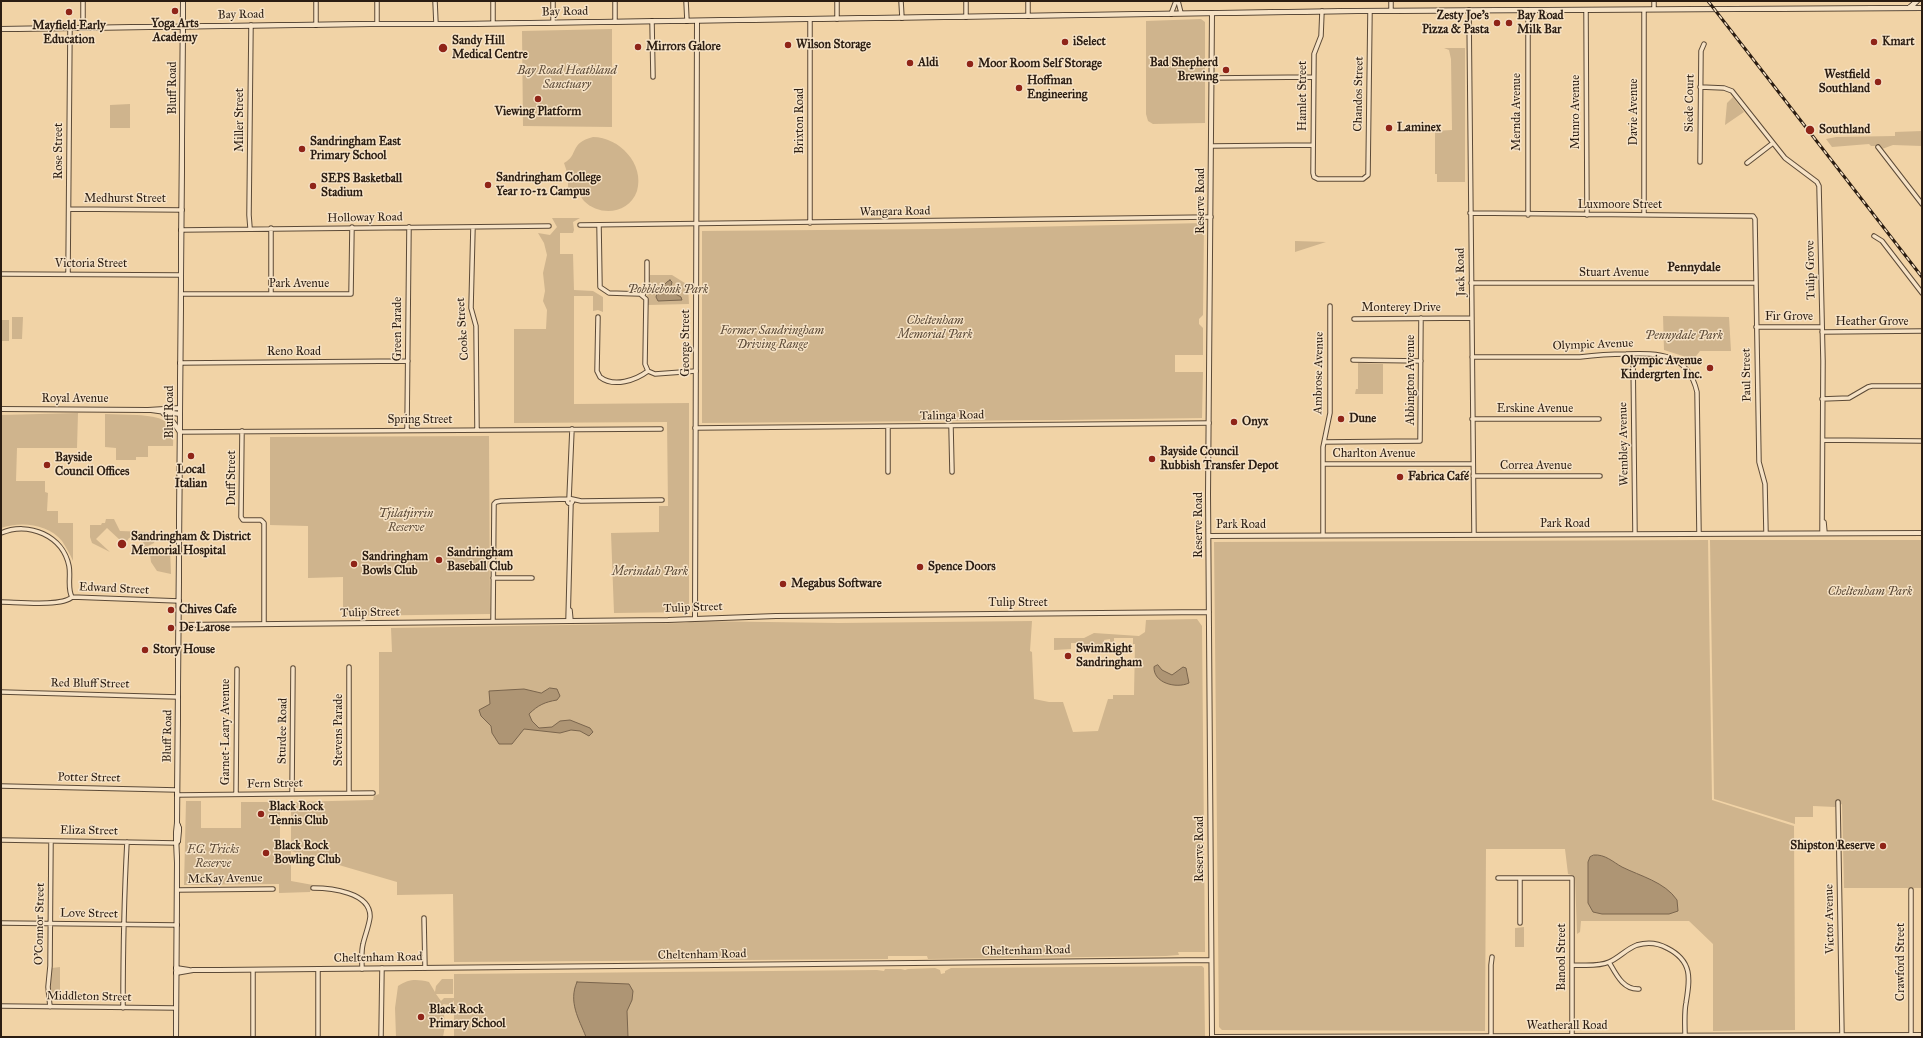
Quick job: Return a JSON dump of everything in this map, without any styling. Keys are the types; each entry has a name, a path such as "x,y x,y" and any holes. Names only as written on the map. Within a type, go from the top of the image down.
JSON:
{"main road":[{"name":"Bluff Road","path":"176,1037 177,843 179,828 177,823 177,793 183,1"},
{"path":"1909,8 1917,1"},
{"name":"Bay Road","path":"1,29 316,24 837,19 1391,10 1922,8"}],"street":[{"path":"83,28 84,1"},
{"path":"316,1 316,24"},
{"path":"377,1 377,24"},
{"path":"436,1 436,24"},
{"path":"493,1 493,23"},
{"path":"553,1 553,22"},
{"path":"615,1 615,21"},
{"path":"686,1 686,21"},
{"path":"837,1 837,19"},
{"path":"902,1 902,18"},
{"path":"966,1 966,16"},
{"path":"1028,1 1028,16"},
{"path":"1177,1 1181,13"},
{"path":"1171,14 1177,1"},
{"path":"1391,1 1391,10"},
{"path":"1654,1 1654,9"},
{"name":"Jack Road","path":"1469,10 1472,464 1474,534"},
{"name":"Mernda Avenue","path":"1528,10 1528,215"},
{"name":"Munro Avenue","path":"1586,10 1586,215"},
{"name":"Davie Avenue","path":"1644,10 1644,215"},
{"name":"Hamlet Street","path":"1318,179 1313,174 1313,77 1314,51 1321,36 1322,11"},
{"name":"Chandos Street","path":"1318,179 1363,178 1367,176 1369,171 1370,11"},
{"name":"Reserve Road","path":"1212,13 1209,423 1212,1037"},
{"name":"Brixton Road","path":"810,19 810,224"},
{"name":"George Street","path":"695,618 697,20"},
{"path":"652,21 653,77"},
{"name":"Miller Street","path":"249,228 251,25"},
{"name":"Rose Street","path":"68,274 70,28"},
{"name":"Siede Court","path":"1700,162 1701,51 1704,44"},
{"path":"1212,78 1313,77"},
{"name":"Tulip Grove","path":"1700,87 1724,88 1732,91 1785,158 1817,182 1819,186 1824,533"},
{"path":"1746,164 1773,142"},
{"path":"1211,146 1313,145"},
{"path":"1878,147 1922,204"},
{"name":"Medhurst Street","path":"69,209 182,210"},
{"name":"Luxmoore Street","path":"1470,214 1749,214 1753,216"},
{"name":"Paul Street","path":"1753,216 1755,219 1759,462 1765,484 1766,533"},
{"name":"Wangara Road","path":"580,226 810,224 1211,217"},
{"name":"Holloway Road","path":"181,230 249,228 549,226"},
{"path":"599,226 600,287 609,293 637,293 643,295"},
{"name":"Park Avenue","path":"181,294 351,294 352,227"},
{"name":"Green Parade","path":"407,430 409,227"},
{"name":"Cooke Street","path":"471,227 471,308 476,326 476,430"},
{"path":"271,228 271,294"},
{"path":"1874,236 1882,241 1922,293"},
{"path":"647,262 646,286 643,295 646,303 644,323 645,364 648,371 655,374 696,372"},
{"name":"Victoria Street","path":"1,274 181,275"},
{"name":"Stuart Avenue","path":"1471,283 1756,283"},
{"name":"Ambrose Avenue","path":"1323,464 1324,442 1330,413 1330,306"},
{"path":"598,317 597,371 600,377 608,381 630,381 648,371"},
{"name":"Abbington Avenue","path":"1324,442 1420,441 1421,318"},
{"name":"Monterey Drive","path":"1354,319 1472,318"},
{"name":"Fir Grove","path":"1756,327 1822,327"},
{"name":"Heather Grove","path":"1822,332 1922,331"},
{"name":"Olympic Avenue","path":"1472,357 1580,357 1597,354 1657,354 1675,359 1685,367 1695,384 1698,405 1699,534"},
{"name":"Wembley Avenue","path":"1633,354 1635,534"},
{"path":"1353,360 1421,361"},
{"name":"Reno Road","path":"180,363 408,361"},
{"path":"1822,399 1849,398 1872,386 1922,386"},
{"name":"Royal Avenue","path":"1,408 148,410 180,408"},
{"name":"Royal Avenue","path":"148,410 162,413 180,414"},
{"path":"162,413 173,422 180,432"},
{"name":"Erskine Avenue","path":"1472,419 1599,419"},
{"name":"Talinga Road","path":"695,428 1209,423"},
{"path":"952,426 952,472"},
{"path":"888,427 888,472"},
{"path":"570,621 571,429"},
{"name":"Spring Street","path":"180,432 661,429"},
{"name":"Duff Street","path":"242,432 242,517 246,520 261,520 264,523 264,624"},
{"path":"1823,440 1922,441"},
{"name":"Charlton Avenue","path":"1323,535 1323,464 1472,464"},
{"name":"Correa Avenue","path":"1473,476 1600,476"},
{"path":"493,621 493,507 495,503 502,501 662,500"},
{"path":"1,533 15,529 30,529 40,532 58,544 67,559 72,597"},
{"name":"Park Road","path":"1209,536 1922,533"},
{"path":"493,578 532,578"},
{"name":"Edward Street","path":"1,602 59,602 69,600 72,597 179,601"},
{"name":"Tulip Street","path":"179,625 1209,612"},
{"name":"Stevens Parade","path":"349,667 349,793"},
{"name":"Sturdee Road","path":"292,793 293,668"},
{"name":"Garnet-Leary Avenue","path":"236,794 237,669"},
{"name":"Red Bluff Street","path":"1,692 178,697"},
{"name":"Potter Street","path":"1,786 177,793"},
{"name":"Fern Street","path":"177,793 373,793"},
{"name":"Victor Avenue","path":"1838,802 1839,1036"},
{"name":"Eliza Street","path":"1,840 177,843"},
{"name":"O'Connor Street","path":"50,1007 48,987 50,966 51,841"},
{"path":"123,1008 123,924 126,898 125,882 127,842"},
{"path":"1498,878 1520,878 1520,923"},
{"name":"Banool Street","path":"1520,878 1572,878 1572,1036"},
{"path":"312,888 330,888 357,896 367,905 370,916 363,944 362,968"},
{"name":"McKay Avenue","path":"177,890 273,889"},
{"name":"Crawford Street","path":"1911,890 1911,1035"},
{"path":"424,918 425,968"},
{"name":"Love Street","path":"1,923 177,925"},
{"path":"1572,965 1609,962 1628,949 1645,944 1662,945 1677,954 1686,967 1690,981 1686,1003 1685,1036"},
{"path":"1491,1037 1492,957"},
{"name":"Cheltenham Road","path":"176,970 1211,960"},
{"path":"1609,962 1626,986 1631,989 1639,989"},
{"path":"381,1037 382,968"},
{"path":"318,969 318,1037"},
{"path":"253,970 253,1037"},
{"name":"Middleton Street","path":"1,1006 176,1008"},
{"name":"Weatherall Road","path":"1212,1037 1922,1035"}],"green space":[{"path":"1201,19 1205,22 1205,123 1153,124 1148,121 1146,114 1146,21"},
{"name":"Bay Road Heathland Sanctuary","path":"612,29 612,127 523,126 522,31"},
{"path":"1444,48 1465,48 1465,182 1437,182 1437,174 1435,174 1435,131 1452,130 1451,59 1449,50"},
{"path":"1733,97 1744,112 1725,125 1727,103"},
{"path":"130,104 130,128 110,128 110,105"},
{"path":"1922,131 1922,146 1893,145 1882,149 1880,146 1871,146 1869,144 1832,147 1826,139 1836,137 1895,136 1895,132"},
{"path":"593,137 603,138 620,147 628,154 637,171 637,191 633,199 628,205 614,211 598,209 584,201 579,194 568,193 568,175 564,163 569,160 580,142"},
{"name":"Merindah Park","path":"552,218 580,218 573,222 573,233 560,233 560,254 573,254 574,290 593,291 603,297 603,312 598,310 593,311 593,296 574,296 574,404 689,403 689,612 614,613 611,533 659,532 659,506 668,506 667,422 514,423 514,329 546,329 547,310 543,301 545,291 543,273 547,255 544,243 538,233 550,235 557,227"},
{"path":"1204,223 1203,315 1199,319 1199,324 1203,328 1203,355 1175,355 1175,372 1203,372 1202,418 702,423 702,231 936,229"},
{"path":"1295,241 1326,242 1295,252"},
{"name":"Pobblebonk Park","path":"650,275 672,275 688,285 689,304 648,305 647,292"},
{"name":"Pennydale Park","path":"1663,316 1729,317 1731,351 1700,351 1690,364 1686,357 1664,350"},
{"path":"12,317 23,317 22,339 12,339"},
{"path":"1,320 9,320 9,341 1,341"},
{"path":"1358,363 1383,364 1383,394 1355,394 1356,389 1358,389"},
{"path":"78,413 77,448 17,448 16,481 45,481 45,492 48,493 47,511 58,511 58,523 73,523 73,561 62,541 49,531 34,526 25,525 1,528 1,415"},
{"path":"105,414 137,415 159,418 169,424 173,437 173,446 148,446 148,457 136,457 136,460 116,460 116,448 105,447"},
{"name":"Tjilatjirrin Reserve","path":"489,436 490,614 343,616 343,577 308,578 308,526 270,525 270,437"},
{"path":"106,519 114,519 120,531 149,532 155,540 154,543 144,548 143,541 136,536 129,538 125,544 125,549 121,545 119,547 117,545 121,541 107,528 96,539 110,552 92,543 90,537 90,525 101,525 102,523 105,523"},
{"path":"1708,540 1712,800 1794,826 1795,1030 1713,1031 1713,944 1689,921 1581,921 1580,932 1577,934 1575,876 1568,874 1565,849 1486,849 1485,1031 1222,1030 1219,1027 1214,542"},
{"name":"Cheltenham Park","path":"1710,540 1922,540 1922,888 1844,888 1842,804 1835,807 1813,806 1813,817 1795,817 1795,824 1714,799"},
{"path":"170,548 171,574 157,571 151,562 150,555 154,551"},
{"path":"1197,619 1202,626 1205,952 1178,952 1179,955 1166,956 928,959 927,956 888,956 888,959 454,962 453,894 397,895 397,882 291,851 291,802 373,800 374,796 379,794 379,652 392,652 391,628 685,623 696,621 839,623 1032,621 1030,651 1032,652 1034,699 1049,702 1063,702 1073,732 1098,731 1108,699 1113,699 1113,695 1134,695 1135,644 1133,644 1133,638 1114,638 1114,642 1110,642 1110,639 1104,640 1104,648 1086,647 1086,649 1084,649 1084,647 1079,647 1076,643 1071,643 1071,649 1054,650 1054,638 1084,638 1094,633 1139,636 1145,632 1146,620"},
{"name":"F.G. Tricks Reserve","path":"186,801 201,801 201,828 241,828 241,802 280,802 280,851 291,851 291,881 313,885 310,892 279,893 279,884 184,885"},
{"path":"1524,927 1524,947 1515,947 1515,928"},
{"path":"1202,966 1204,968 1205,1037 454,1037 454,1000 451,1005 443,1004 445,1026 443,1037 396,1037 395,1008 398,986 409,981 424,981 429,982 435,992 436,986 442,979 453,979 453,994 436,994 441,1001 444,998 454,998 454,974 884,971 885,969 905,970 935,968 940,970 941,974 945,973 945,971 951,968"},
{"path":"60,967 60,1000 52,1000 50,996 52,968"}],"shaded area":[{"path":"670,280 672,282 670,291 681,297 682,300 658,301 656,297 658,290"},
{"path":"1158,665 1162,670 1172,675 1183,667 1186,668 1189,683 1184,685 1172,685 1161,681 1155,673 1154,667"},
{"path":"550,688 557,689 560,696 557,700 542,704 535,708 529,714 532,721 539,728 552,727 560,721 570,720 590,728 593,732 589,736 580,731 571,730 560,733 524,729 512,744 499,744 492,733 491,726 481,716 479,710 490,704 489,691 524,689 541,693"},
{"path":"1594,855 1605,857 1622,867 1659,884 1677,900 1678,911 1669,914 1602,914 1593,912 1588,903 1588,862 1590,857"},
{"path":"577,982 629,984 633,991 632,1000 627,1011 628,1037 586,1037 574,1003"}],"railway":[{"path":"1708,1 1922,277"}],"place":[{"name":"Yoga Arts Academy","path":"175,11"},
{"name":"Mayfield Early Education","path":"69,12"},
{"name":"Zesty Joe's Pizza & Pasta","path":"1497,23"},
{"name":"Bay Road Milk Bar","path":"1509,23"},
{"name":"iSelect","path":"1065,42"},
{"name":"Kmart","path":"1874,42"},
{"name":"Wilson Storage","path":"788,45"},
{"name":"Mirrors Galore","path":"638,47"},
{"name":"Sandy Hill Medical Centre","path":"443,48"},
{"name":"Aldi","path":"910,63"},
{"name":"Moor Room Self Storage","path":"970,64"},
{"name":"Bad Shepherd Brewing","path":"1226,70"},
{"name":"Westfield Southland","path":"1878,82"},
{"name":"Hoffman Engineering","path":"1019,88"},
{"name":"Viewing Platform","path":"538,99"},
{"name":"Laminex","path":"1389,128"},
{"name":"Southland","path":"1810,130"},
{"name":"Sandringham East Primary School","path":"302,149"},
{"name":"Sandringham College Year 10-12 Campus","path":"488,185"},
{"name":"SEPS Basketball Stadium","path":"313,186"},
{"name":"Olympic Avenue Kindergrten Inc.","path":"1710,368"},
{"name":"Dune","path":"1341,419"},
{"name":"Onyx","path":"1234,422"},
{"name":"Local Italian","path":"191,456"},
{"name":"Bayside Council Rubbish Transfer Depot","path":"1152,459"},
{"name":"Bayside Council Offices","path":"47,465"},
{"name":"Fabrica Café","path":"1400,477"},
{"name":"Sandringham & District Memorial Hospital","path":"122,544"},
{"name":"Sandringham Baseball Club","path":"439,560"},
{"name":"Sandringham Bowls Club","path":"354,564"},
{"name":"Spence Doors","path":"920,567"},
{"name":"Megabus Software","path":"783,584"},
{"name":"Chives Cafe","path":"171,610"},
{"name":"De Larose","path":"171,628"},
{"name":"Story House","path":"145,650"},
{"name":"SwimRight Sandringham","path":"1068,656"},
{"name":"Black Rock Tennis Club","path":"261,814"},
{"name":"Shipston Reserve","path":"1883,846"},
{"name":"Black Rock Bowling Club","path":"266,853"},
{"name":"Black Rock Primary School","path":"421,1017"}],"district":[{"name":"Pennydale","path":"1694,268"}],"park label":[{"name":"Cheltenham Memorial Park","path":"935,328"},
{"name":"Former Sandringham Driving Range","path":"772,338"}]}
